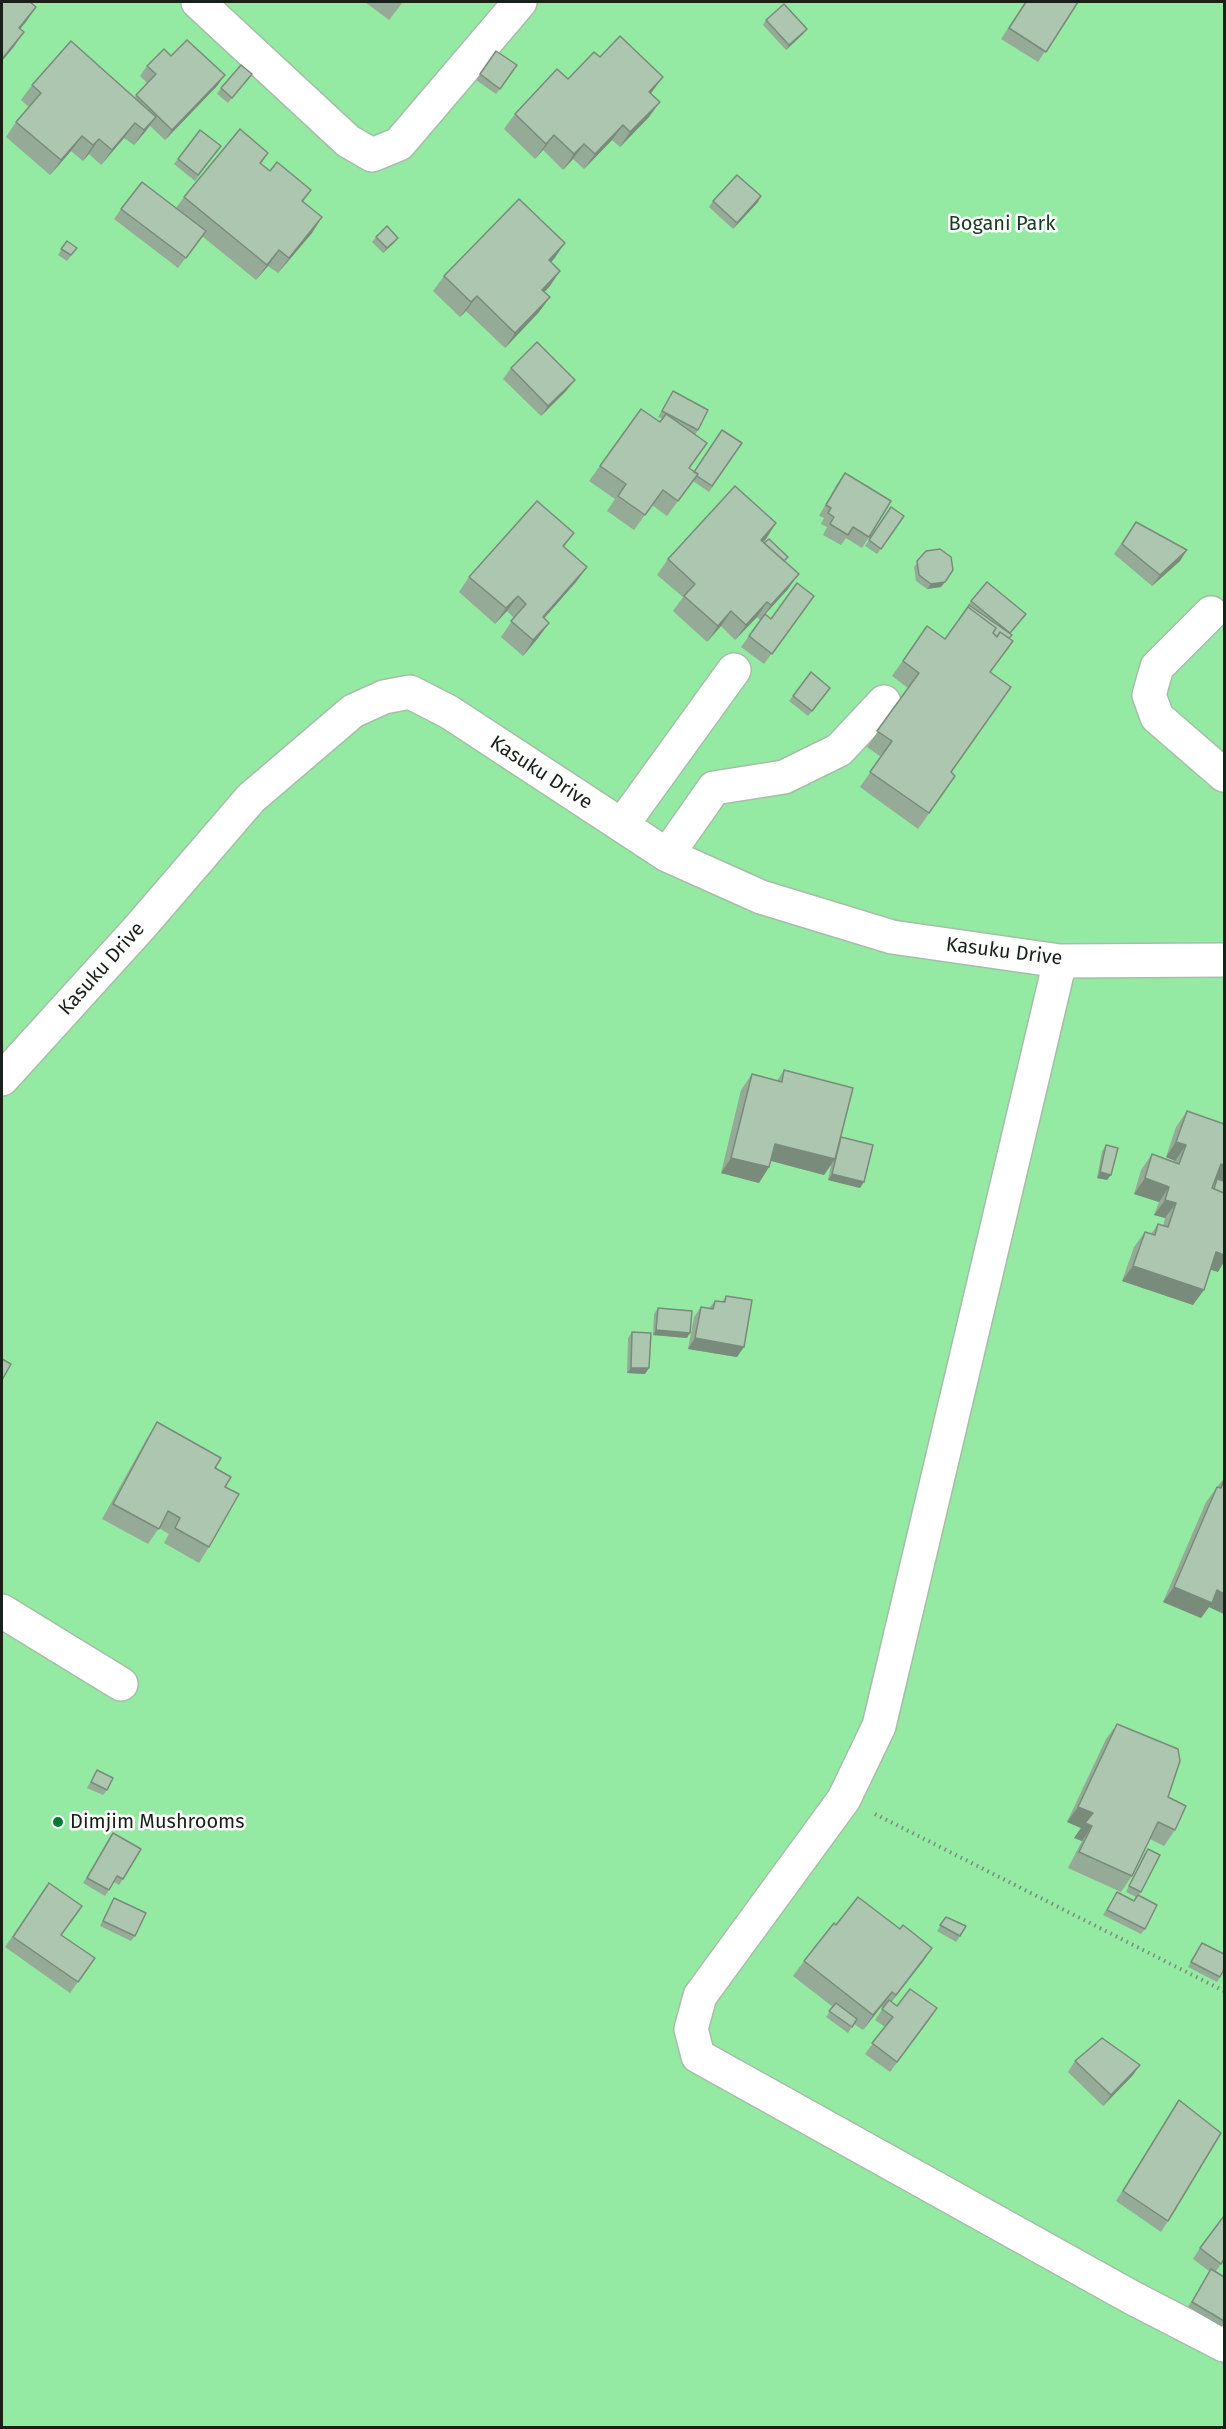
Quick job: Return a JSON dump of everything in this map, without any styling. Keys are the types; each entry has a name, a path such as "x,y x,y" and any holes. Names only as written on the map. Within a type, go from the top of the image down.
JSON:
{"street":[{"path":"198,2 348,141 372,155 399,144 520,2"},
{"path":"1211,613 1157,667 1149,695 1157,717 1224,775"},
{"path":"622,825 734,670"},
{"name":"Kasuku Drive","path":"2,1079 140,927 251,798 353,711 384,697 410,692 448,712 667,855 761,897 892,937 1060,961 1224,960"},
{"path":"667,855 714,788 784,777 839,750 885,702"},
{"path":"1060,961 879,1726 844,1799 700,1996 691,2029 698,2056 1131,2297 1224,2345"},
{"path":"2,1611 121,1684"}],"path":[{"path":"844,1799 1224,1991"}],"green space":[{"name":"Bogani Park","path":"2,2 1224,2 1224,2427 2,2428"}],"building":[{"path":"2,2 30,2 36,7 19,28 24,32 2,59"},
{"path":"1026,2 1078,2 1046,52 1009,28"},
{"path":"784,4 807,29 789,45 766,20"},
{"path":"620,36 663,77 649,92 660,102 630,132 623,125 595,154 584,144 574,154 554,135 546,144 515,114 557,69 568,79 594,52 600,57"},
{"path":"187,40 225,75 172,130 136,95 156,74 147,66 164,49 171,56"},
{"path":"71,41 156,117 144,130 135,123 112,150 99,139 93,145 82,136 61,160 16,122 41,93 32,85"},
{"path":"496,51 517,65 500,89 480,74"},
{"path":"241,65 252,74 232,98 221,88"},
{"path":"240,129 268,153 260,163 270,171 277,162 311,190 302,201 322,217 289,258 279,250 267,265 184,197"},
{"path":"200,130 221,146 198,175 178,159"},
{"path":"737,175 761,196 737,223 713,201"},
{"path":"142,182 206,231 186,258 121,209"},
{"path":"519,199 565,243 549,260 560,271 542,290 550,297 515,333 477,296 471,302 444,276"},
{"path":"387,226 398,238 387,248 376,237"},
{"path":"67,241 77,248 71,255 61,249"},
{"path":"537,342 575,380 548,406 511,368"},
{"path":"673,391 708,410 698,430 662,411"},
{"path":"641,409 660,422 666,414 707,443 689,468 698,474 678,501 663,490 645,515 618,496 626,484 600,466"},
{"path":"722,430 742,443 712,486 694,472"},
{"path":"845,473 891,501 869,537 853,527 848,535 830,524 834,517 828,513 831,508 826,505"},
{"path":"735,486 776,523 761,540 799,574 771,605 767,602 746,625 731,611 718,626 684,596 695,584 668,559"},
{"path":"537,501 574,533 563,546 587,567 543,617 549,623 533,640 511,621 526,604 518,596 506,608 469,577"},
{"path":"891,507 904,516 881,549 869,540"},
{"path":"1136,522 1187,550 1160,575 1122,544"},
{"path":"769,539 788,557 784,561 764,543"},
{"path":"940,549 951,557 953,570 945,582 931,584 919,575 917,561 926,551"},
{"path":"987,582 1026,614 1010,633 971,601"},
{"path":"797,583 814,596 772,654 749,636 765,614 771,619"},
{"path":"969,605 1012,635 1009,638 1000,632 997,637 993,633 996,628 968,607"},
{"path":"968,607 996,628 993,633 997,637 1000,632 1013,641 990,672 1011,687 951,772 955,776 929,813 870,772 892,741 877,731 919,673 903,661 927,626 945,639"},
{"path":"811,672 830,688 812,711 793,696"},
{"path":"784,1070 853,1088 835,1159 775,1144 769,1167 731,1158 752,1074 782,1082"},
{"path":"1187,1111 1224,1124 1224,1165 1221,1164 1212,1188 1224,1193 1224,1255 1216,1252 1204,1290 1133,1266 1145,1232 1155,1235 1158,1224 1168,1227 1176,1203 1165,1200 1169,1187 1145,1178 1152,1154 1179,1164 1186,1145 1176,1142"},
{"path":"841,1137 873,1145 864,1182 832,1174"},
{"path":"1106,1145 1118,1148 1111,1175 1100,1172"},
{"path":"1217,1179 1224,1181 1224,1193 1214,1189"},
{"path":"726,1296 752,1300 744,1347 695,1338 701,1307 713,1309 715,1301 725,1302"},
{"path":"658,1308 692,1311 690,1333 656,1330"},
{"path":"632,1332 651,1333 649,1368 631,1368"},
{"path":"2,1359 11,1364 2,1380"},
{"path":"157,1422 221,1458 215,1468 231,1477 225,1487 239,1494 209,1547 175,1528 180,1518 168,1511 159,1529 113,1504"},
{"path":"1224,1481 1224,1594 1217,1590 1212,1603 1174,1587 1217,1487 1221,1488"},
{"path":"1117,1724 1178,1749 1180,1761 1168,1797 1186,1806 1175,1830 1158,1822 1132,1876 1079,1852 1092,1826 1085,1823 1093,1813 1078,1807"},
{"path":"97,1770 113,1778 107,1790 91,1782"},
{"path":"113,1833 141,1849 123,1879 117,1876 109,1890 87,1878"},
{"path":"1148,1849 1160,1855 1141,1892 1129,1886"},
{"path":"49,1883 82,1906 61,1935 95,1958 78,1982 13,1937"},
{"path":"1117,1892 1134,1901 1138,1895 1157,1905 1145,1929 1107,1910"},
{"path":"858,1897 900,1929 903,1925 932,1948 896,1995 892,1992 873,2015 804,1961"},
{"path":"114,1898 146,1913 135,1936 103,1921"},
{"path":"946,1917 966,1926 960,1936 940,1925"},
{"path":"1202,1943 1224,1954 1224,1969 1220,1977 1191,1962"},
{"path":"910,1989 937,2008 897,2062 872,2043 893,2017 882,2009 889,2000 897,2006"},
{"path":"836,2003 857,2019 852,2027 829,2011"},
{"path":"1102,2038 1140,2065 1111,2095 1075,2061"},
{"path":"1179,2100 1221,2133 1168,2221 1123,2191"},
{"path":"1224,2216 1224,2259 1221,2264 1200,2248"},
{"path":"1211,2269 1224,2277 1224,2321 1192,2302"}],"place":[{"name":"Dimjim Mushrooms","path":"58,1822"}]}
